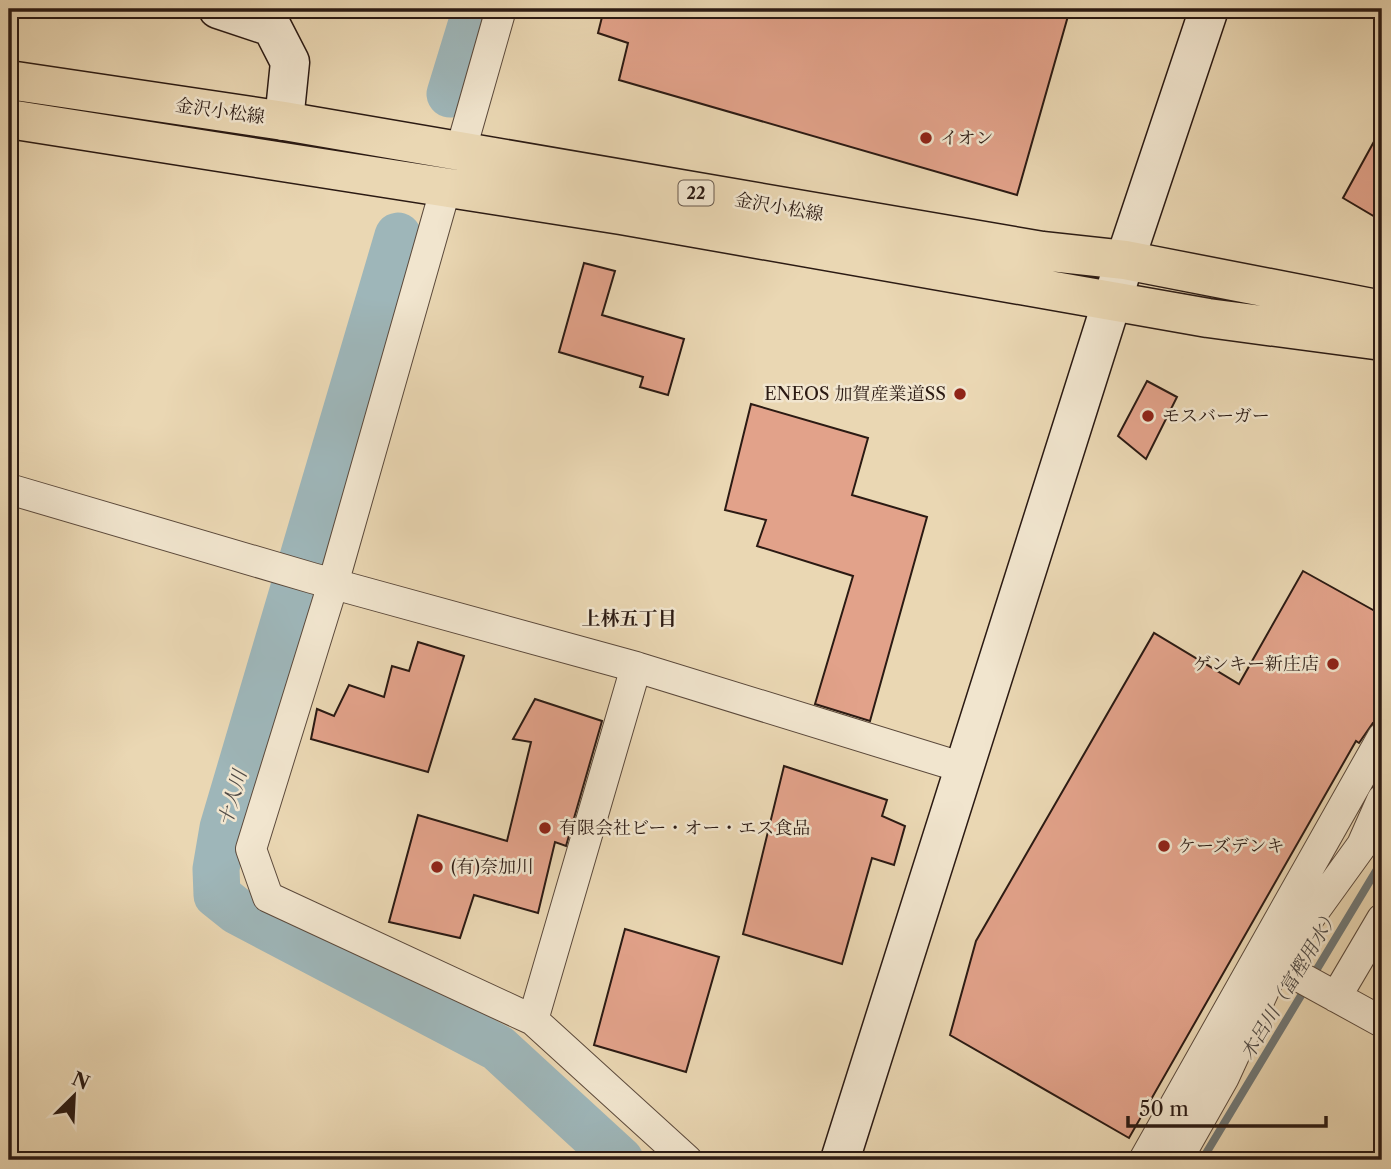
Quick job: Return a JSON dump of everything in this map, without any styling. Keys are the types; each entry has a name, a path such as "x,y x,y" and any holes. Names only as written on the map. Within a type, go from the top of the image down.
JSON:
{"main road":[{"name":"金沢小松線","path":"9,80 284,121 453,170 1114,302 1382,341"},
{"name":"金沢小松線","path":"9,119 453,170 1125,260 1382,310"}],"street":[{"path":"218,9 274,18 290,62 284,121"},
{"path":"501,9 323,581 251,849 268,897 533,1020 687,1160"},
{"path":"840,1160 1114,302 1125,260 1209,9"},
{"path":"9,489 323,581 636,667 964,768"},
{"path":"533,1020 636,667"},
{"path":"1177,1160 1224,1077 1382,738"},
{"path":"1144,1160 1275,964 1362,845 1382,800"},
{"path":"1327,992 1382,919"},
{"path":"1275,964 1382,1023"}],"building":[{"name":"イオン","path":"604,9 1070,9 1017,195 619,80 628,43 598,33"},
{"path":"1382,127 1382,221 1343,198"},
{"path":"584,263 615,271 602,315 684,339 668,395 640,387 643,377 559,352"},
{"name":"モスバーガー","path":"1147,381 1177,397 1146,459 1118,436"},
{"path":"751,404 868,438 852,495 927,517 870,721 815,704 853,576 757,546 766,520 725,510"},
{"name":"ケーズデンキ","path":"1303,571 1382,615 1382,721 1373,723 1359,743 1356,741 1129,1138 950,1035 976,941 1154,633 1239,684"},
{"path":"418,642 464,656 428,772 311,739 317,709 334,716 349,685 384,697 392,666 409,671"},
{"name":"有限会社ビー・オー・エス食品","path":"535,699 602,721 566,846 555,842 538,913 474,895 460,938 389,922 418,815 507,841 531,742 513,739"},
{"path":"784,766 887,800 882,816 905,826 894,865 872,858 842,964 743,934"},
{"path":"625,929 719,957 686,1072 594,1045"}],"waterway":[{"name":"十人川","path":"450,94 476,9"},
{"name":"十人川","path":"398,236 223,828 216,869 217,895 237,911 498,1048 620,1160"},
{"name":"木呂川（富樫用水）","path":"1202,1160 1382,861"}],"place":[{"name":"イオン","path":"926,138"},
{"name":"ENEOS 加賀産業道SS","path":"960,394"},
{"name":"モスバーガー","path":"1148,416"},
{"name":"ゲンキー新庄店","path":"1333,664"},
{"name":"有限会社ビー・オー・エス食品","path":"545,828"},
{"name":"ケーズデンキ","path":"1164,846"},
{"name":"(有)奈加川","path":"437,867"}],"district":[{"name":"上林五丁目","path":"629,618"}]}
